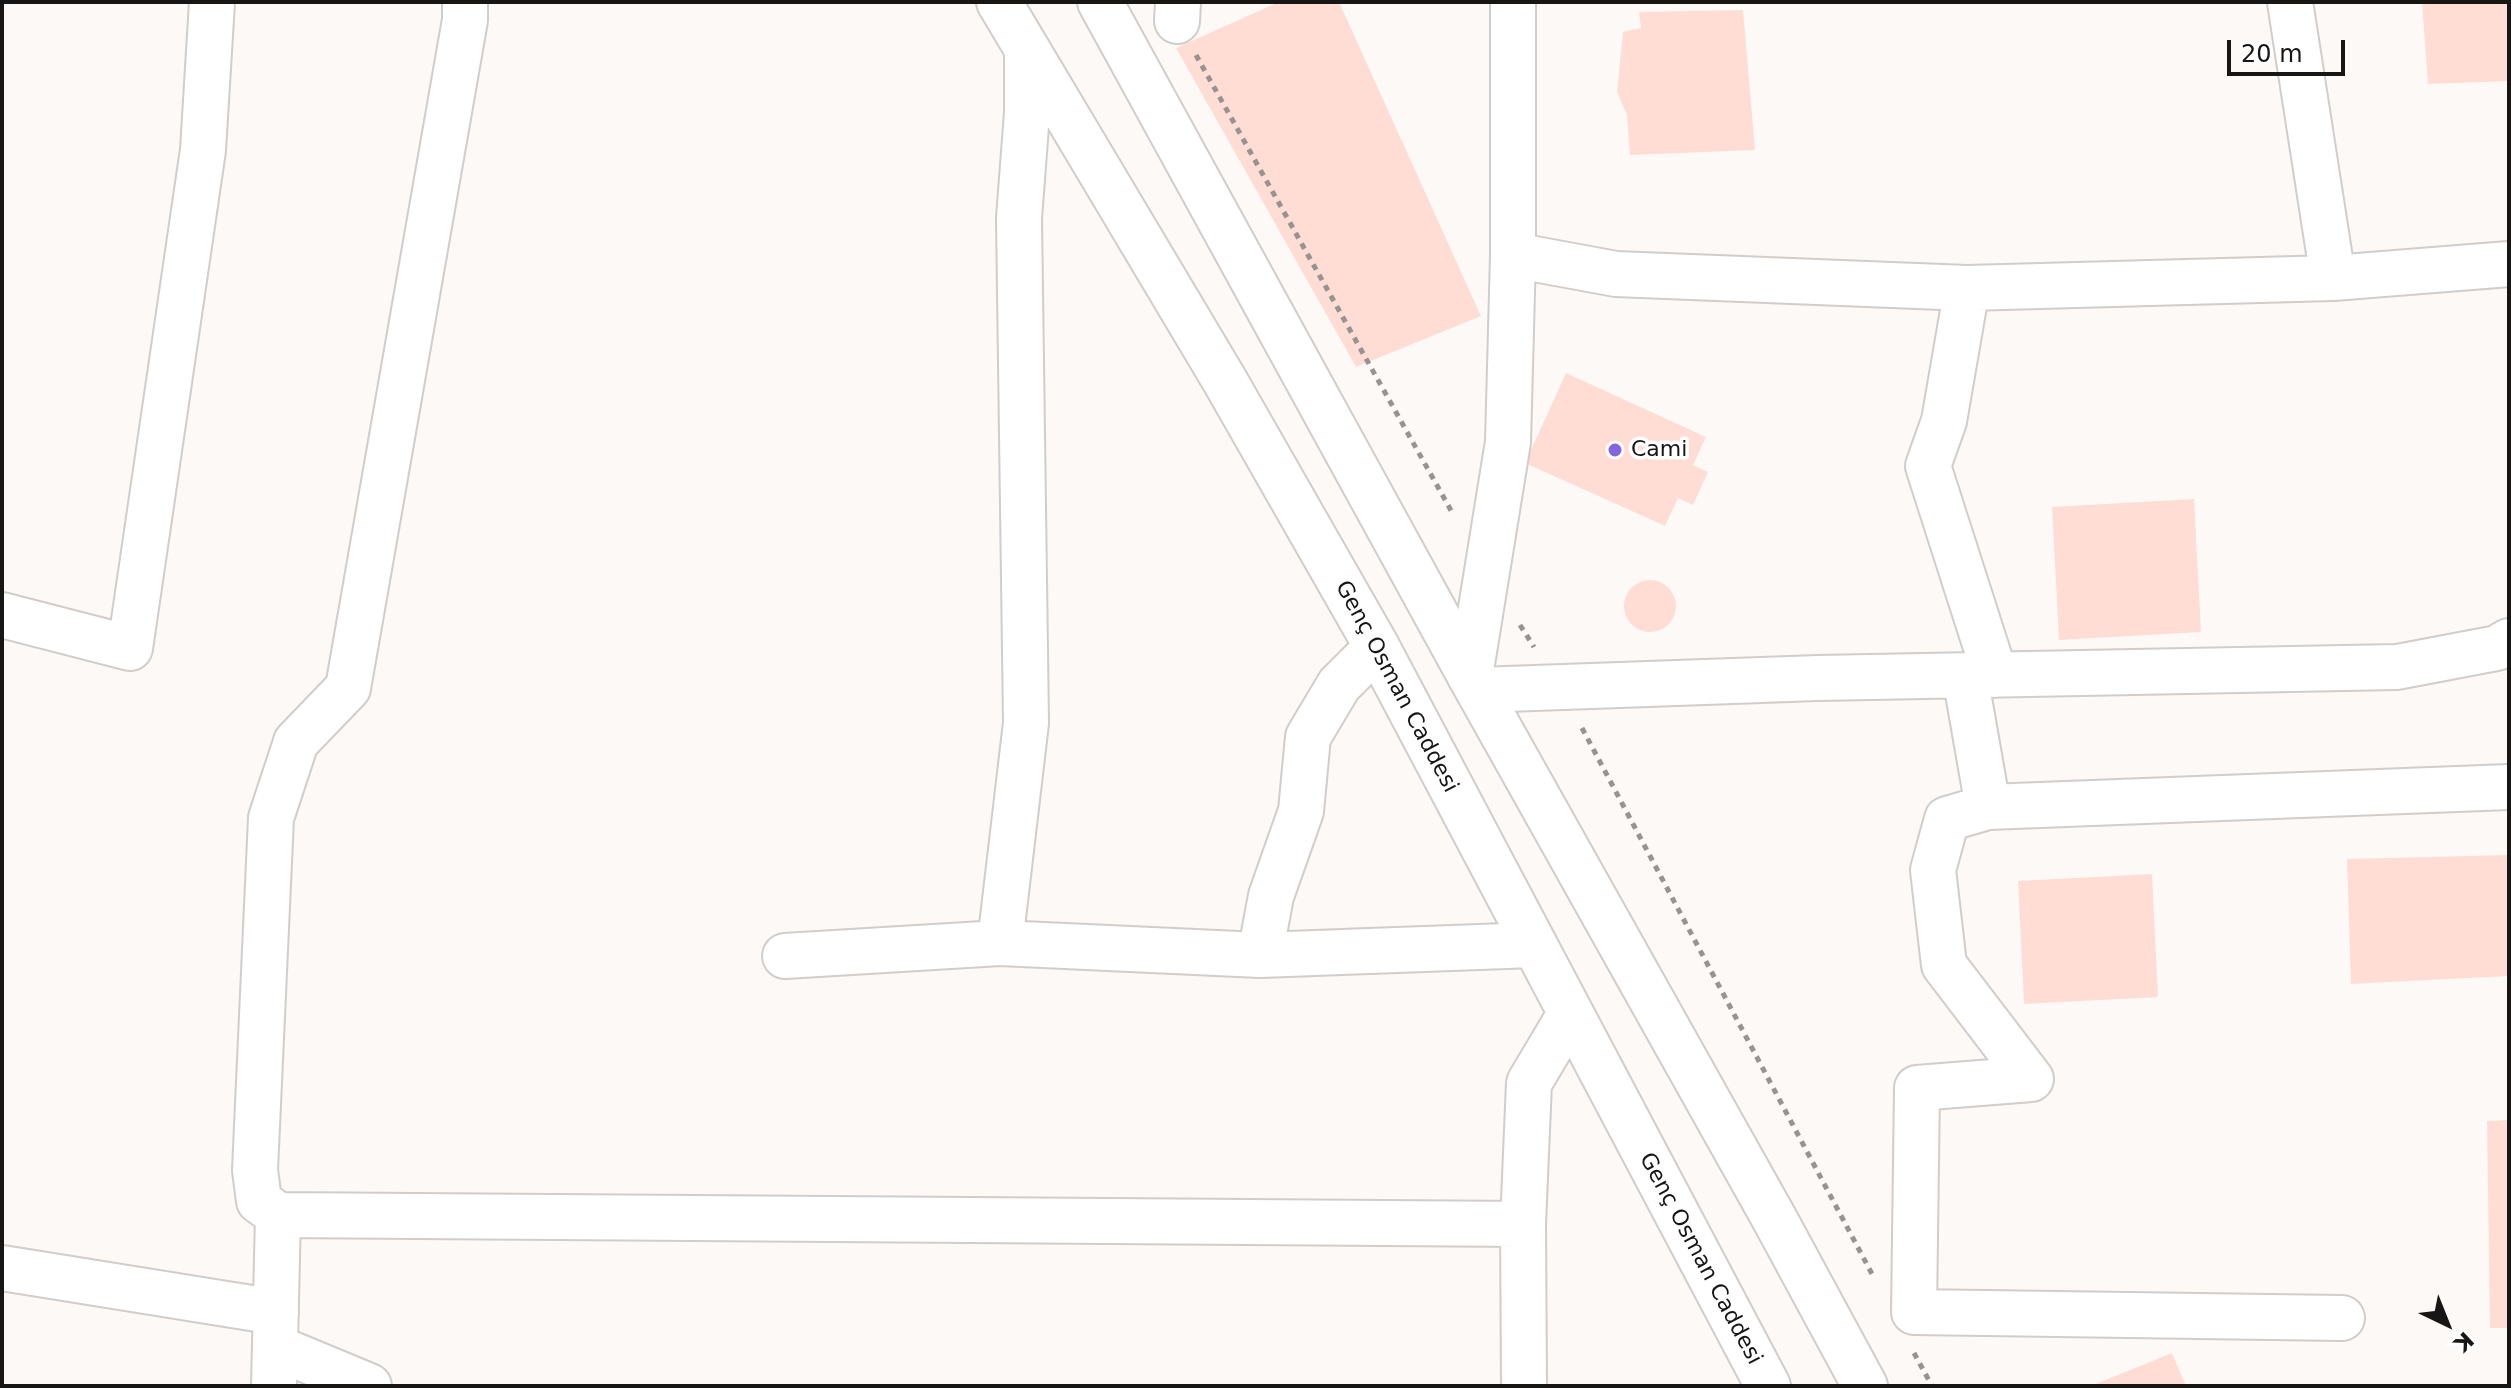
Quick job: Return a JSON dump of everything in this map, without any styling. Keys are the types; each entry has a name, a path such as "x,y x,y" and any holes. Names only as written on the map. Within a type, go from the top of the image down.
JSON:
{"street":[{"path":"2,615 130,648 203,150 212,2"},
{"path":"465,2 454,81 348,688 296,742 271,818 255,1170 259,1201 278,1215 1523,1224"},
{"name":"Genç Osman Caddesi","path":"999,2 1225,381 1377,647 1768,1386"},
{"path":"1100,2 1865,1386"},
{"path":"1474,683 1508,442 1513,255 1513,2"},
{"path":"2290,2 2333,278"},
{"path":"1000,943 1026,723 1019,218 1027,113 1027,51"},
{"path":"1513,255 1616,274 1967,288 2333,278 2509,264"},
{"path":"1967,288 1944,421 1928,466 1980,676 1988,807"},
{"path":"1474,683 2397,667 2497,648 2509,641"},
{"path":"1260,955 1271,896 1301,811 1308,737 1339,685 1377,647"},
{"path":"2342,1318 1914,1312 1917,1088 2031,1079 1944,965 1933,870 1947,819 1988,807 2509,787"},
{"path":"785,956 1000,943 1260,955 1534,945"},
{"path":"1524,1386 1523,1224 1529,1083 1570,1014"},
{"path":"275,1348 278,1215"},
{"path":"2,1268 275,1348 369,1386"}],"building":[{"path":"1279,2 1339,2 1481,316 1356,367 1176,48"},
{"path":"2422,2 2509,2 2509,81 2428,84"},
{"path":"1743,10 1755,150 1630,155 1627,115 1617,92 1623,32 1641,28 1639,12"},
{"name":"Cami","path":"1566,373 1706,437 1693,465 1708,472 1693,505 1678,498 1665,526 1525,463"},
{"path":"2194,499 2201,632 2059,640 2052,507"},
{"path":"1650,580 1669,587 1676,606 1669,625 1650,632 1631,625 1624,606 1631,587"},
{"path":"2509,855 2509,976 2351,984 2347,859"},
{"path":"2152,874 2158,997 2024,1004 2018,881"},
{"path":"2509,1120 2509,1328 2490,1328 2487,1121"},
{"path":"2172,1353 2186,1386 2091,1386"}],"place":[{"name":"Cami","path":"1615,450"}]}
